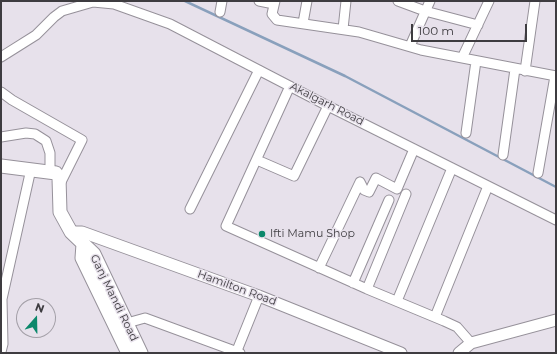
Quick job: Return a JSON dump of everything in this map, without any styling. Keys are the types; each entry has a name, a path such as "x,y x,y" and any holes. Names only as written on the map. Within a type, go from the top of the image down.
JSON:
{"main road":[{"path":"1,166 50,171 56,173 59,178 60,212 71,232 83,244"},
{"name":"Ganj Mandi Road","path":"83,244 94,254 141,353"},
{"name":"Ganj Mandi Road","path":"83,244 82,258 128,353"}],"street":[{"path":"220,12 222,1"},
{"path":"259,1 275,2 272,14 278,20 359,32 421,50 555,76 538,173"},
{"path":"303,24 307,1"},
{"path":"343,29 346,1"},
{"path":"398,1 426,12 478,26"},
{"path":"410,46 430,1"},
{"path":"525,71 535,1"},
{"path":"1,57 36,35 62,11 93,2"},
{"name":"Akalgarh Road","path":"93,2 114,4 170,24 328,106 556,220"},
{"path":"462,58 478,26 487,2"},
{"path":"466,134 476,61"},
{"path":"502,156 515,69"},
{"path":"190,209 259,70"},
{"path":"290,86 226,226 367,290 397,301 457,327 471,343"},
{"path":"1,92 12,100 82,140 59,188"},
{"path":"257,160 294,176 328,106"},
{"path":"2,137 26,133 36,134 46,141 50,153 50,171"},
{"path":"319,268 360,182 364,190 369,192 376,178 397,189 414,148"},
{"path":"397,301 452,168"},
{"path":"1,352 3,344 2,299 31,169"},
{"path":"435,317 488,186"},
{"path":"367,290 406,194"},
{"path":"353,283 389,200"},
{"name":"Hamilton Road","path":"71,232 82,232 259,296 401,353"},
{"path":"127,323 145,318 238,353 259,296"},
{"path":"459,353 471,343 556,320"}],"waterway":[{"path":"185,1 345,76 556,187"}],"place":[{"name":"Ifti Mamu Shop","path":"262,234"}]}
